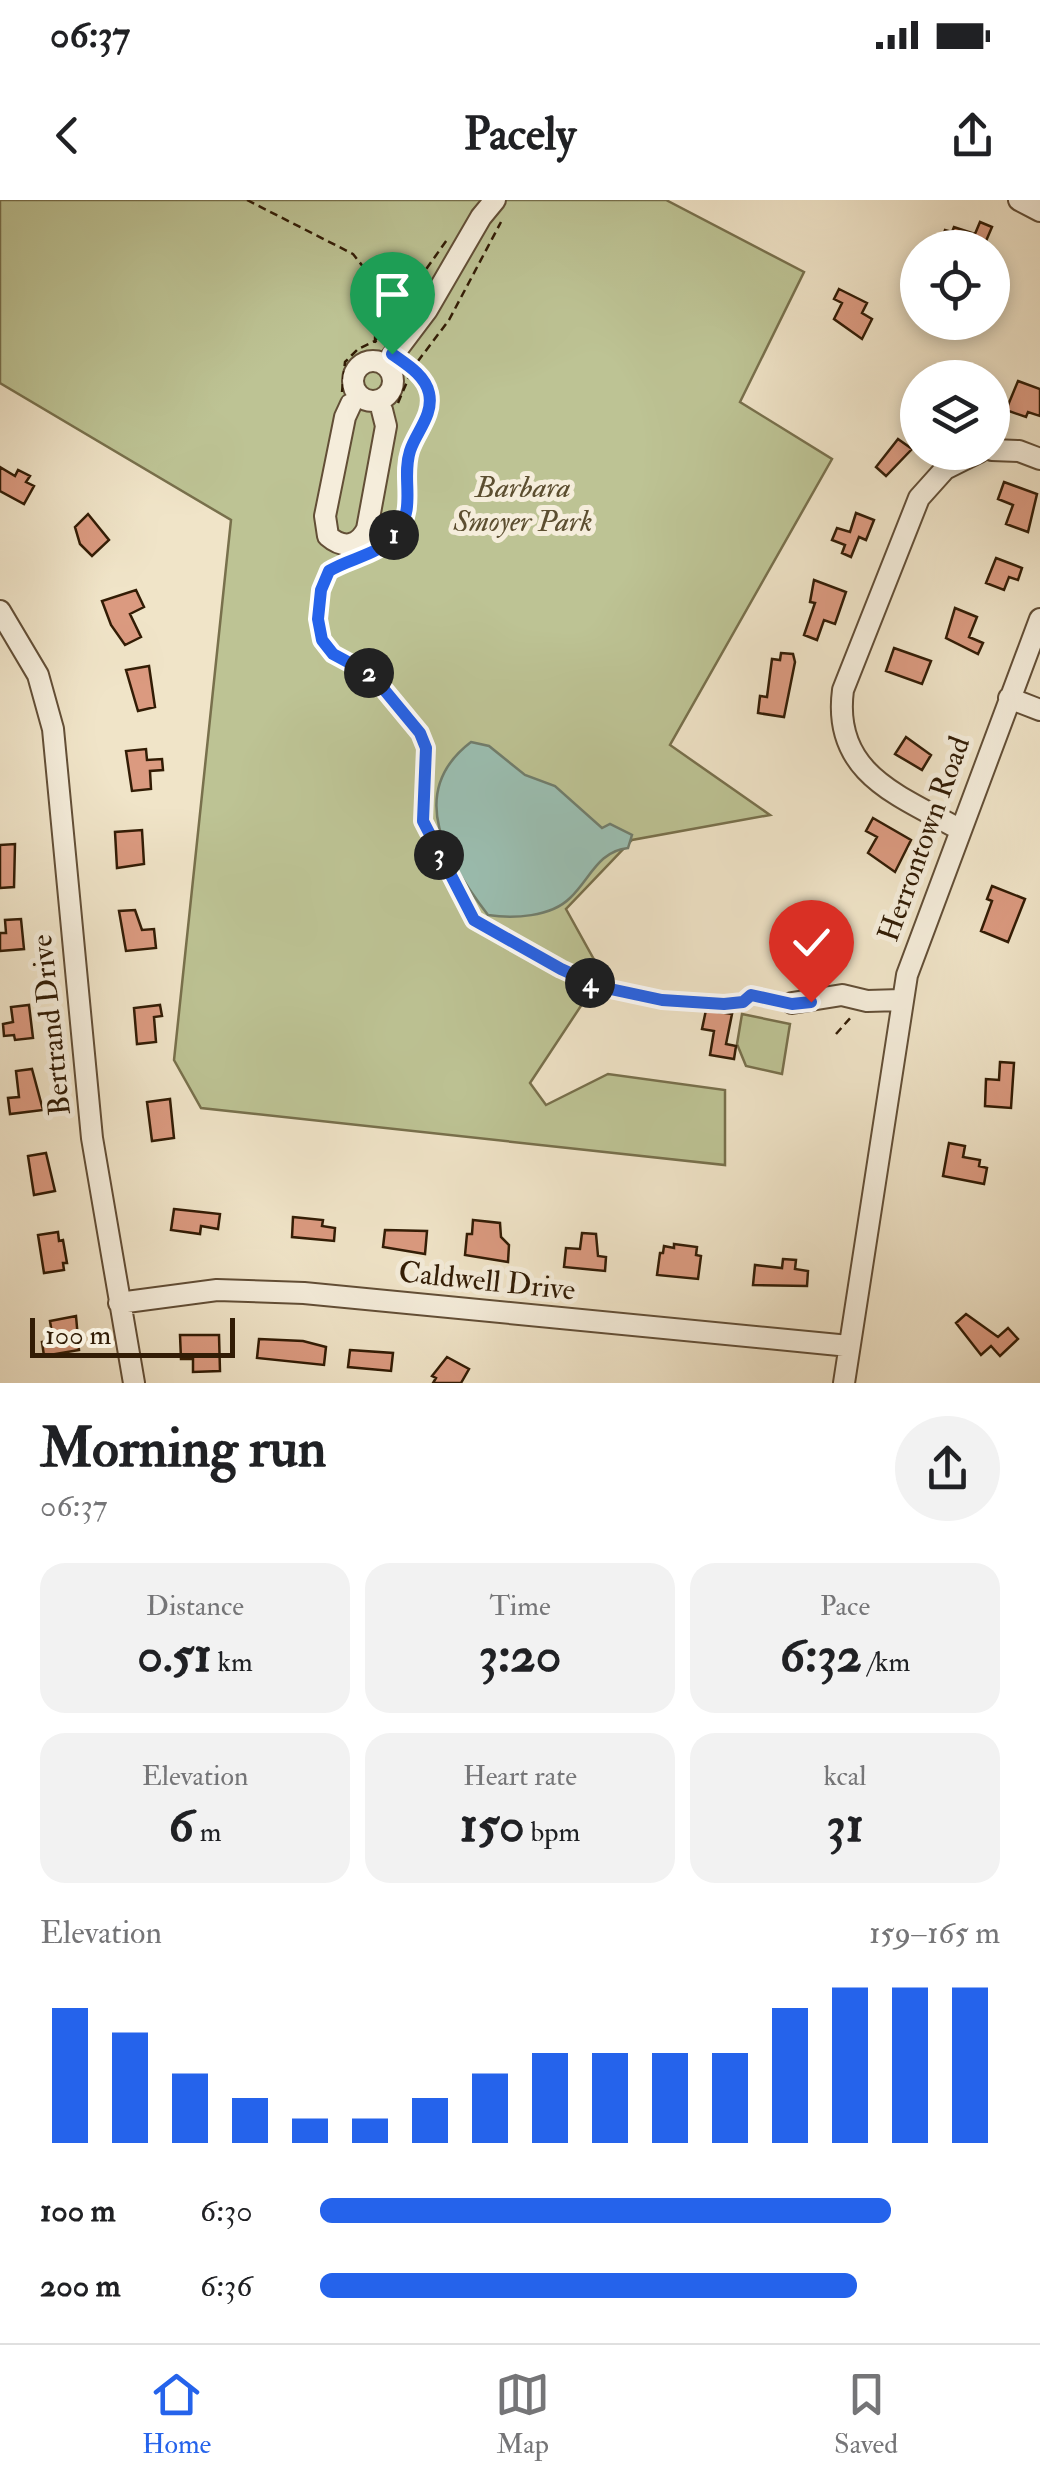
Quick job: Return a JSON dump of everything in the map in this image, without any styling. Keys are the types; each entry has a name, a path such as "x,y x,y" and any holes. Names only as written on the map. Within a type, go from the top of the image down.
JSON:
{"street":[{"path":"1019,200 1040,211"},
{"path":"389,359 427,310 481,217 498,210"},
{"path":"351,404 344,417 325,516 328,536 337,544 351,546 362,539 367,529 386,426 382,410"},
{"path":"1010,451 1040,459"},
{"path":"943,470 919,498 843,690 840,711 849,748 872,779 959,830"},
{"name":"Bertrand Drive","path":"0,611 38,675 53,729 92,1138 134,1383"},
{"name":"Herrontown Road","path":"844,1383 901,1000 922,926 1040,619"},
{"path":"1009,698 1040,710"},
{"path":"792,1004 842,994 867,1001 901,1000"},
{"name":"Caldwell Drive","path":"119,1303 186,1291 304,1293 850,1346"}],"path":[{"path":"248,200 353,254 376,283 374,341 389,359 412,369 429,390 430,406 410,449 407,514 399,531 382,548 329,571 321,590 318,619 322,640 333,654 372,675 420,733 426,748 423,821 455,890 481,926 601,987 662,1000 724,1004 743,1002 751,995 792,1004"},
{"path":"412,369 450,320 498,210"},
{"path":"376,283 413,285"},
{"path":"836,1034 867,1001"}],"green space":[{"name":"Barbara Smoyer Park","path":"0,200 666,200 804,272 740,402 832,459 670,745 770,815 632,840 566,909 602,974 530,1083 546,1105 608,1074 725,1090 725,1165 201,1108 174,1060 231,520 0,383"},
{"path":"742,1014 790,1024 782,1074 746,1066 737,1044"}],"water":[{"path":"471,742 489,746 525,775 555,786 602,828 610,824 632,835 628,848 609,854 570,898 553,909 520,916 488,915 447,851 436,805 440,783 451,762"}],"building":[{"path":"980,222 992,227 991,230 977,230"},
{"path":"839,289 867,303 862,313 872,319 862,339 834,319 842,303 834,299"},
{"path":"1018,381 1040,389 1040,416 1028,412 1026,417 1010,411"},
{"path":"900,440 900,461 886,476 876,467"},
{"path":"0,467 15,476 18,470 30,476 26,482 34,486 24,504 0,491"},
{"path":"1004,482 1037,494 1028,532 1006,524 1013,505 998,499"},
{"path":"856,513 874,520 866,540 859,537 851,557 842,553 845,545 832,540 837,528 850,532"},
{"path":"88,514 109,540 92,556 80,544 75,527"},
{"path":"996,558 1022,568 1018,580 1009,577 1004,590 986,583"},
{"path":"814,580 846,592 835,624 824,620 817,640 804,635 815,603 810,602"},
{"path":"136,590 144,607 130,614 141,637 125,645 111,625 102,601"},
{"path":"955,608 977,617 969,637 983,643 978,654 946,638"},
{"path":"894,648 931,661 922,684 886,671"},
{"path":"781,653 793,654 795,662 784,717 758,713 760,696 767,697 772,659 780,660"},
{"path":"149,666 155,707 138,711 126,670"},
{"path":"906,737 931,755 922,770 895,754"},
{"path":"146,749 147,760 162,759 163,770 150,771 151,789 132,791 126,751"},
{"path":"873,818 911,840 895,872 868,853 877,837 866,831"},
{"path":"142,830 144,864 117,868 115,832"},
{"path":"15,844 14,887 0,888 0,845"},
{"path":"992,886 1025,899 1008,942 981,931 992,901 987,899"},
{"path":"135,910 142,930 154,929 156,948 126,951 119,911"},
{"path":"21,919 24,949 0,951 0,933 6,933 5,920"},
{"path":"29,1005 33,1038 15,1040 14,1035 4,1036 3,1024 13,1022 11,1007"},
{"path":"160,1005 162,1016 154,1017 156,1042 137,1044 134,1008"},
{"path":"706,1010 732,1014 726,1044 736,1046 734,1059 710,1055 714,1031 702,1029"},
{"path":"1000,1062 1014,1063 1011,1108 985,1106 986,1079 999,1080"},
{"path":"32,1069 43,1110 10,1114 8,1098 19,1097 16,1071"},
{"path":"170,1099 174,1138 152,1141 147,1102"},
{"path":"949,1143 965,1146 963,1157 980,1160 979,1166 987,1168 984,1184 943,1176"},
{"path":"46,1153 55,1191 34,1195 28,1156"},
{"path":"174,1209 220,1214 218,1229 201,1226 200,1234 171,1230"},
{"path":"293,1217 323,1220 322,1226 335,1228 334,1241 292,1237"},
{"path":"473,1220 500,1223 501,1237 509,1245 508,1262 465,1255"},
{"path":"385,1230 427,1231 425,1254 383,1247"},
{"path":"58,1232 67,1263 63,1263 64,1270 44,1273 38,1235"},
{"path":"582,1233 596,1234 598,1256 606,1257 605,1271 564,1267 566,1248 580,1249"},
{"path":"674,1244 697,1247 696,1255 701,1256 698,1279 657,1275 660,1253 664,1246 674,1248"},
{"path":"783,1259 796,1260 795,1269 808,1271 807,1286 753,1285 755,1265 782,1268"},
{"path":"966,1314 998,1337 1008,1328 1018,1339 1000,1356 991,1346 981,1355 956,1323"},
{"path":"76,1316 79,1350 44,1356 42,1342 53,1340 50,1321"},
{"path":"180,1335 219,1335 220,1371 193,1372 193,1359 181,1359"},
{"path":"259,1339 303,1341 326,1347 324,1365 257,1358"},
{"path":"350,1350 393,1353 391,1371 348,1367"},
{"path":"447,1357 469,1369 461,1383 433,1383 436,1378 432,1376"}],"route":[{"path":"392,354 415,371 429,390 430,406 410,449 407,514 399,531 382,548 329,571 321,590 318,619 322,640 333,654 372,675 420,733 426,748 423,821 455,890 474,920 601,987 662,1000 724,1004 743,1002 751,995 792,1004 811,1002"}]}
